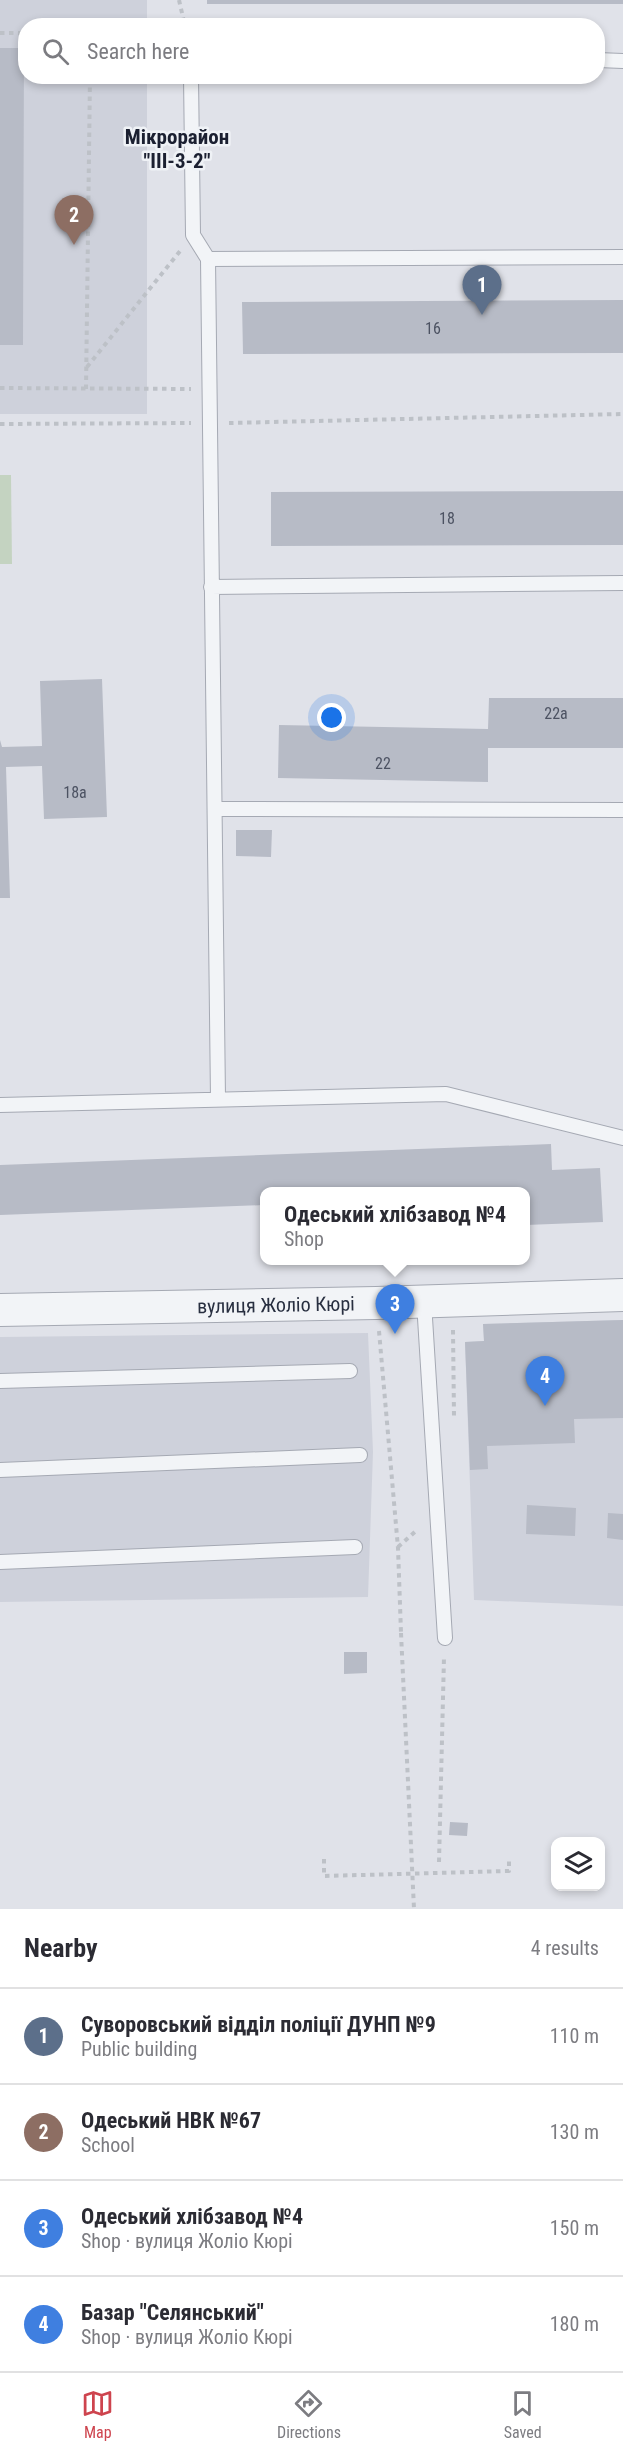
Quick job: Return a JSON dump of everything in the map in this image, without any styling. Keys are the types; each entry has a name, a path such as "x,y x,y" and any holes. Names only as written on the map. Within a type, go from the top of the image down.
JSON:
{"street":[{"name":"вулиця Жоліо Кюрі","path":"0,1310 376,1304 623,1295"}],"lane":[{"path":"605,60 623,61"},
{"path":"191,84 193,236 208,259 218,1099"},
{"path":"208,259 623,257"},
{"path":"211,587 623,583"},
{"path":"215,809 623,810"},
{"path":"0,1105 446,1094 623,1138"},
{"path":"424,1302 445,1638"},
{"path":"0,1381 350,1371"},
{"path":"0,1470 360,1455"},
{"path":"0,1562 355,1547"}],"path":[{"path":"179,0 183,18"},
{"path":"0,33 18,33"},
{"path":"86,389 90,84"},
{"path":"87,368 193,236"},
{"path":"0,388 209,389"},
{"path":"0,424 210,423 623,414"},
{"path":"376,1304 398,1548 414,1909"},
{"path":"439,1862 445,1638"},
{"path":"324,1859 324,1876 509,1871 509,1861"}],"shaded area":[{"path":"0,0 147,0 147,18 18,18 18,84 147,84 147,414 0,414"},
{"path":"623,1320 623,1606 474,1600 465,1342 484,1341 483,1324"},
{"path":"368,1333 373,1452 368,1597 0,1602 0,1337"}],"green space":[{"path":"0,475 11,475 12,564 0,564"}],"building":[{"path":"207,0 623,0 623,4 207,4"},
{"path":"0,48 18,48 18,84 24,84 23,345 0,345"},
{"path":"623,300 623,353 243,354 242,302"},
{"path":"623,491 623,545 271,546 271,492"},
{"path":"102,679 107,817 44,819 42,766 6,767 10,898 0,898 0,740 2,747 42,746 40,681"},
{"path":"489,698 623,698 623,748 488,748 488,782 278,778 279,725 488,729"},
{"path":"236,830 272,830 271,857 236,856"},
{"path":"551,1144 552,1170 600,1168 603,1222 530,1225 530,1187 260,1187 260,1205 0,1215 0,1165"},
{"path":"623,1320 623,1418 574,1419 575,1443 487,1446 488,1469 470,1470 465,1342 484,1341 483,1324"},
{"path":"527,1505 576,1508 575,1536 526,1534"},
{"path":"608,1513 623,1514 623,1540 607,1538"},
{"path":"344,1652 367,1652 367,1673 344,1674"},
{"path":"450,1822 468,1823 467,1836 449,1835"}],"place":[{"name":"Одеський НВК №67","path":"74,245"},
{"name":"Суворовський відділ поліції ДУНП №9","path":"482,315"},
{"name":"Одеський хлібзавод №4","path":"395,1334"},
{"name":"Базар \"Селянський\"","path":"545,1406"}],"district":[{"name":"Мікрорайон \"ІІІ-3-2\"","path":"177,149"}]}
